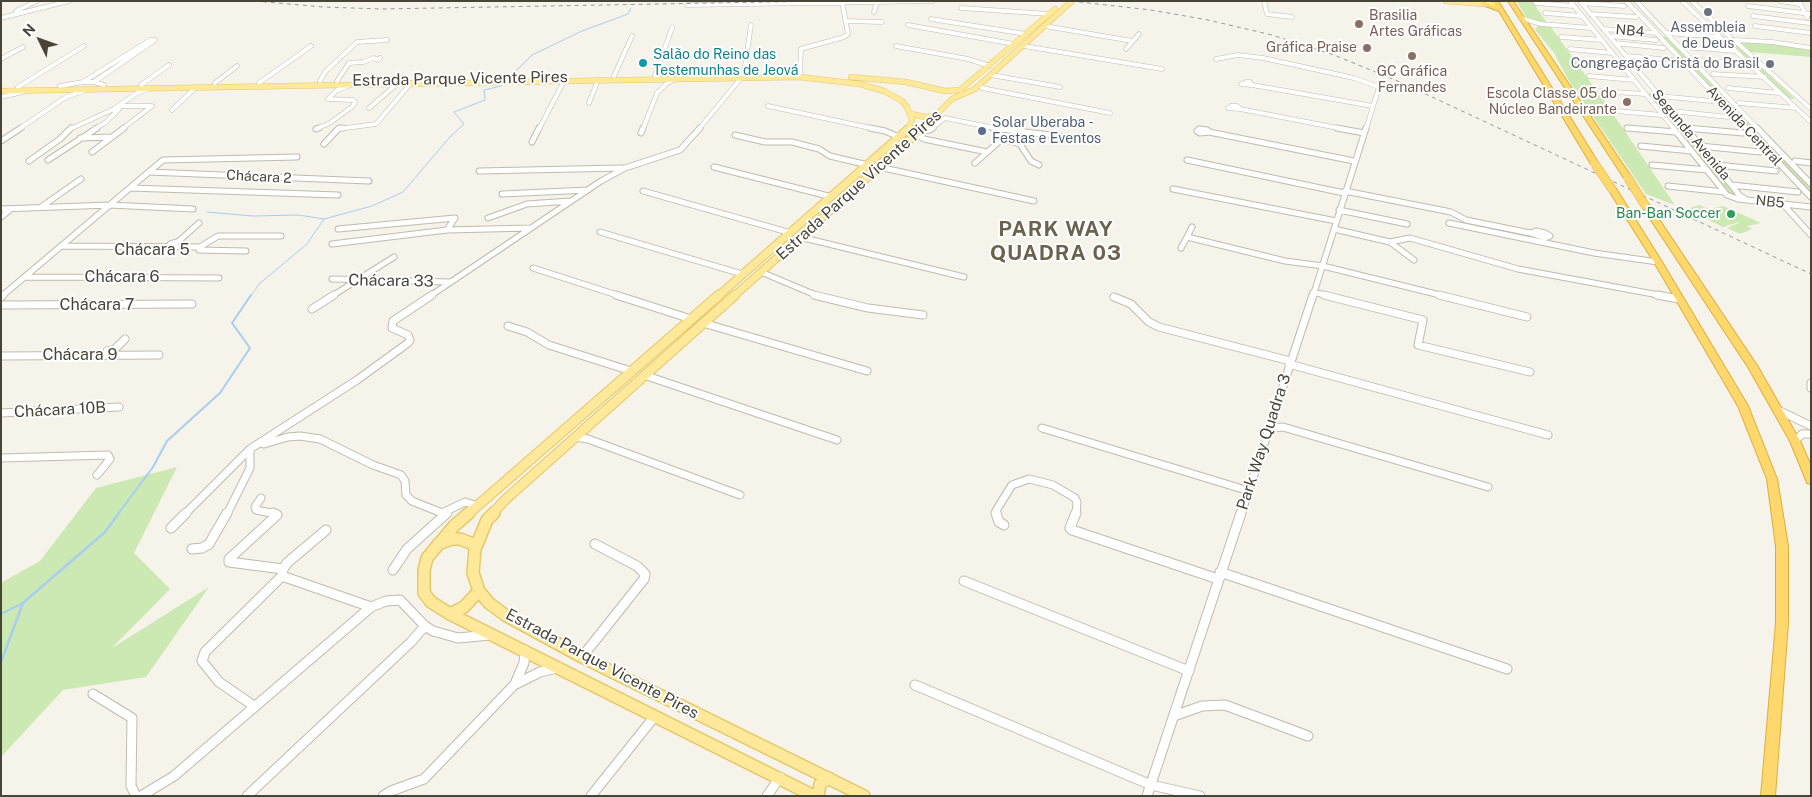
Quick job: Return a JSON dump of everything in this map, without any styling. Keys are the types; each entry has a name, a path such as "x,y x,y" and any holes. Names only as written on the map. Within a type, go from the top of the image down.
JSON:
{"highway":[{"path":"1483,4 1506,6 1511,2 1753,367 1795,441 1811,480"},
{"path":"1497,6 1658,262 1743,406 1772,479 1782,546 1782,613 1768,796"},
{"path":"1525,48 1542,49"}],"main road":[{"path":"936,90 960,90 1063,1"},
{"path":"946,107 952,99 978,88 1072,1"},
{"path":"1446,1 1483,4"},
{"name":"Estrada Parque Vicente Pires","path":"612,78 628,76 675,79 800,73 918,84 936,90 943,96 946,107 938,115 916,134 899,138 832,197 761,272 496,509 482,530 475,549 473,573 479,591 489,603 506,615 582,657 864,796"},
{"name":"Estrada Parque Vicente Pires","path":"1,87 104,85 138,89 195,88 213,85 657,77 742,76 821,78 860,84 884,91 902,101 911,114 916,134"},
{"name":"Estrada Parque Vicente Pires","path":"1,91 138,89 320,81 353,85 564,81 599,78"},
{"path":"884,91 886,85 899,81"},
{"path":"911,114 925,117 938,115"},
{"name":"Estrada Parque Vicente Pires","path":"814,796 780,777 450,614 431,602 424,593 424,570 427,558 435,546 454,526 742,274 796,235 879,167 899,138"},
{"path":"435,546 452,539 460,539 472,544 475,549"},
{"path":"450,614 464,607 479,591"},
{"path":"818,796 820,784 829,778"}],"street":[{"path":"12,16 12,13 38,1"},
{"path":"1,18 69,1"},
{"path":"707,5 712,1"},
{"path":"687,5 933,1"},
{"path":"1264,1 1267,14 1292,17"},
{"name":"Segunda Avenida","path":"1570,1 1724,192"},
{"name":"Avenida Central","path":"1626,1 1811,197"},
{"name":"Avenida Central","path":"1636,1 1811,184"},
{"path":"1682,1 1811,122"},
{"path":"1692,1 1811,109"},
{"path":"1780,1 1800,2 1810,25"},
{"path":"800,73 801,49 848,34 842,2"},
{"path":"874,12 877,2"},
{"path":"1580,2 1624,6"},
{"name":"Segunda Avenida","path":"1580,2 1717,165 1732,185 1737,197"},
{"path":"1536,3 1573,6"},
{"path":"1748,6 1811,14"},
{"path":"960,8 1049,14"},
{"path":"1545,14 1582,16"},
{"path":"1590,14 1636,17"},
{"path":"1753,16 1810,25"},
{"path":"931,18 1026,34"},
{"name":"NB4","path":"1521,18 1542,24 1681,34 1811,47"},
{"path":"845,21 882,22"},
{"name":"NB4","path":"1528,27 1542,24"},
{"path":"479,171 625,168 674,154 683,148 742,76 751,25"},
{"path":"908,25 1014,44"},
{"path":"1755,26 1811,33"},
{"path":"1044,27 1131,42"},
{"path":"663,86 664,82 657,77 672,28"},
{"path":"1126,49 1139,34"},
{"path":"612,78 632,36"},
{"path":"1609,36 1656,40"},
{"path":"1560,37 1602,40"},
{"path":"83,82 111,67 150,40 155,40 129,55"},
{"path":"320,81 325,72 357,42 387,40"},
{"path":"1615,44 1664,48"},
{"path":"18,87 84,46"},
{"path":"259,83 311,46"},
{"path":"896,46 968,59 990,66"},
{"path":"1024,46 1162,69"},
{"path":"1684,46 1736,51"},
{"path":"1,59 23,47"},
{"path":"1570,49 1612,52"},
{"name":"Park Way Quadra 3","path":"1147,796 1323,266 1354,161 1379,87 1354,78 1263,58 1232,56 1216,60"},
{"path":"1626,56 1673,60"},
{"path":"337,90 334,83 349,63 364,62 374,58 378,60 380,58"},
{"path":"1698,60 1750,64"},
{"path":"1579,62 1622,65"},
{"path":"48,160 79,138 105,123 138,89 169,65"},
{"path":"213,85 237,66"},
{"path":"94,82 111,67"},
{"path":"1713,74 1765,78"},
{"path":"96,75 103,75"},
{"path":"991,75 1060,87"},
{"path":"1589,76 1634,80"},
{"path":"589,103 599,78"},
{"path":"640,134 656,93 675,79"},
{"path":"532,142 564,81"},
{"path":"60,86 83,82 94,82 104,85"},
{"path":"369,108 397,84"},
{"path":"324,144 339,128 376,124 412,84"},
{"path":"316,129 339,117 356,102 353,100 328,99 337,90 353,85"},
{"path":"1252,85 1373,106"},
{"path":"172,110 195,88"},
{"path":"978,88 1110,113"},
{"path":"1640,88 1652,88"},
{"path":"1728,88 1780,92"},
{"path":"1,140 70,94 66,90"},
{"path":"66,97 88,90"},
{"path":"1,96 27,91"},
{"path":"1600,91 1712,101"},
{"path":"1713,93 1726,94"},
{"path":"1787,100 1805,103"},
{"path":"1738,103 1796,108"},
{"path":"29,161 60,139 73,126 122,106 152,106 92,152"},
{"path":"768,106 899,138 930,130 945,118 1009,131 1046,133 1091,140"},
{"path":"1240,109 1364,133"},
{"path":"1616,111 1662,115"},
{"path":"1672,111 1728,117"},
{"path":"1627,128 1686,128 1743,133"},
{"path":"1210,132 1354,161"},
{"path":"916,134 987,152"},
{"path":"736,135 765,142 797,143 822,149 830,156 868,165"},
{"path":"79,138 112,137"},
{"path":"976,163 1001,139 1018,143 1031,160 1039,165"},
{"path":"1641,146 1691,151"},
{"path":"1700,146 1760,152"},
{"path":"1,297 161,161 172,159 297,157"},
{"path":"1187,160 1450,212 1466,220 1530,232"},
{"path":"1795,161 1811,163"},
{"path":"1652,165 1707,170"},
{"path":"1717,165 1776,171"},
{"path":"879,167 1034,201"},
{"path":"171,528 237,461 253,448 357,380 408,343 410,340 408,335 392,328 391,324 530,228 625,168"},
{"path":"714,168 832,197"},
{"name":"Chácara 2","path":"149,172 369,181"},
{"path":"41,208 81,179"},
{"path":"1732,185 1798,192"},
{"name":"Segunda Avenida","path":"1668,186 1724,192 1737,197"},
{"path":"130,188 338,195"},
{"path":"1173,189 1336,221"},
{"path":"502,194 588,190"},
{"path":"642,191 796,235 964,277"},
{"name":"NB5","path":"1737,197 1810,207"},
{"path":"488,218 527,204 571,201"},
{"path":"1783,204 1811,235"},
{"path":"1,209 110,205 193,209"},
{"path":"1,216 11,208"},
{"path":"1339,210 1407,224"},
{"path":"338,229 455,218 447,230"},
{"path":"61,247 175,243 199,223"},
{"path":"1449,223 1594,253 1658,262"},
{"path":"1181,248 1192,227"},
{"path":"332,244 447,230 530,228"},
{"path":"1334,229 1390,242 1414,260"},
{"path":"600,232 742,274"},
{"name":"Chácara 5","path":"61,247 200,247 205,246 219,236 281,236"},
{"path":"1187,237 1285,261 1323,266 1527,318"},
{"path":"1390,242 1410,238 1518,269 1679,299"},
{"name":"Chácara 5","path":"61,247 246,250"},
{"path":"312,309 394,257"},
{"path":"534,268 691,319"},
{"path":"761,272 786,281 807,293 827,299 868,308 923,315"},
{"name":"Chácara 6","path":"25,277 219,278"},
{"name":"Chácara 33","path":"332,279 450,282"},
{"path":"1313,292 1423,320 1418,345 1530,372"},
{"path":"1114,297 1131,304 1149,322 1165,330 1290,362 1548,435"},
{"name":"Chácara 7","path":"1,305 192,304"},
{"path":"703,323 867,371"},
{"path":"508,326 527,332 549,345 631,371"},
{"path":"1,354 111,351 126,339"},
{"name":"Chácara 9","path":"1,354 159,355"},
{"path":"644,375 837,440"},
{"path":"1811,383 1811,388"},
{"name":"Chácara 10B","path":"1,413 119,407"},
{"path":"1778,410 1811,426"},
{"path":"1272,420 1283,428"},
{"path":"1042,428 1249,491"},
{"path":"1269,428 1283,428 1488,487"},
{"path":"1795,441 1802,434 1811,434"},
{"path":"253,448 288,437 309,437 320,440 373,465 401,475 406,481 406,494 412,501 438,512 449,511"},
{"path":"575,437 588,439 740,495"},
{"path":"192,549 202,548 209,544 217,533 250,468 253,448"},
{"path":"1,458 108,455 110,459 97,475"},
{"path":"1004,525 999,522 996,516 997,509 1012,485 1029,479 1040,481 1053,485 1076,498 1076,514 1070,528 1072,530 1507,669"},
{"path":"261,498 255,507 256,510 275,513 276,515 229,562 282,573 370,607"},
{"path":"394,570 407,548 449,511 465,502 478,506"},
{"path":"254,706 219,682 202,661 205,652 282,573 287,563 326,530"},
{"path":"582,657 644,579 645,574 637,566 595,544"},
{"path":"964,581 1189,671"},
{"path":"140,796 174,776 370,607 386,600 400,600 425,626 438,633 458,638 493,635"},
{"path":"247,796 425,626"},
{"path":"384,796 392,791 424,780 515,684 524,663 525,650"},
{"path":"515,684 540,672 558,668"},
{"path":"915,685 1151,785 1200,796"},
{"path":"93,694 132,718 131,786 136,796"},
{"path":"1174,716 1202,706 1225,705 1308,736"},
{"path":"591,796 655,716"},
{"path":"767,796 780,777"}],"green space":[{"path":"1516,1 1532,1 1547,23 1527,18"},
{"path":"1538,26 1550,26 1607,105 1675,205 1646,194 1569,81 1554,53 1536,31 1535,29"},
{"path":"1660,36 1668,37 1811,187 1811,196"},
{"path":"1738,40 1811,48 1811,57 1751,52"},
{"path":"1725,41 1734,42 1795,99 1785,98"},
{"path":"1646,93 1655,94 1738,197 1729,196"},
{"path":"1700,205 1719,214 1711,209 1723,206 1761,223 1747,226 1752,229 1740,234 1727,228 1739,222 1723,227 1686,209"},
{"path":"177,467 134,553 170,589 112,648 209,587 146,677 63,690 1,757 1,583 40,561 96,488"}],"waterway":[{"path":"510,77 532,55 582,31 628,14 631,8"},
{"path":"324,219 372,206 403,192 449,138 464,124 454,112 485,100 484,90 501,86"},
{"path":"207,212 252,216 298,215 324,219"},
{"path":"251,296 259,284 307,244 324,219"},
{"path":"118,514 153,467 167,441 220,393 250,348 232,323 251,295"},
{"path":"23,603 105,532 119,513"},
{"path":"1,614 23,603"},
{"path":"1,662 23,603"}],"railway":[{"path":"255,1 323,7 381,9 825,1"},
{"path":"1071,1 1151,10 1208,20 1272,35 1334,55 1400,82 1811,274"}],"place":[{"name":"Assembleia de Deus","path":"1708,12"},
{"name":"Brasilia Artes Gráficas","path":"1359,24"},
{"name":"Gráfica Praise","path":"1367,48"},
{"name":"GC Gráfica Fernandes","path":"1412,56"},
{"name":"Salão do Reino das Testemunhas de Jeová","path":"643,63"},
{"name":"Congregação Cristã do Brasil","path":"1770,64"},
{"name":"Escola Classe 05 do Núcleo Bandeirante","path":"1627,102"},
{"name":"Solar Uberaba - Festas e Eventos","path":"982,131"},
{"name":"Ban-Ban Soccer","path":"1731,214"}],"district":[{"name":"PARK WAY QUADRA 03","path":"1056,242"}]}
